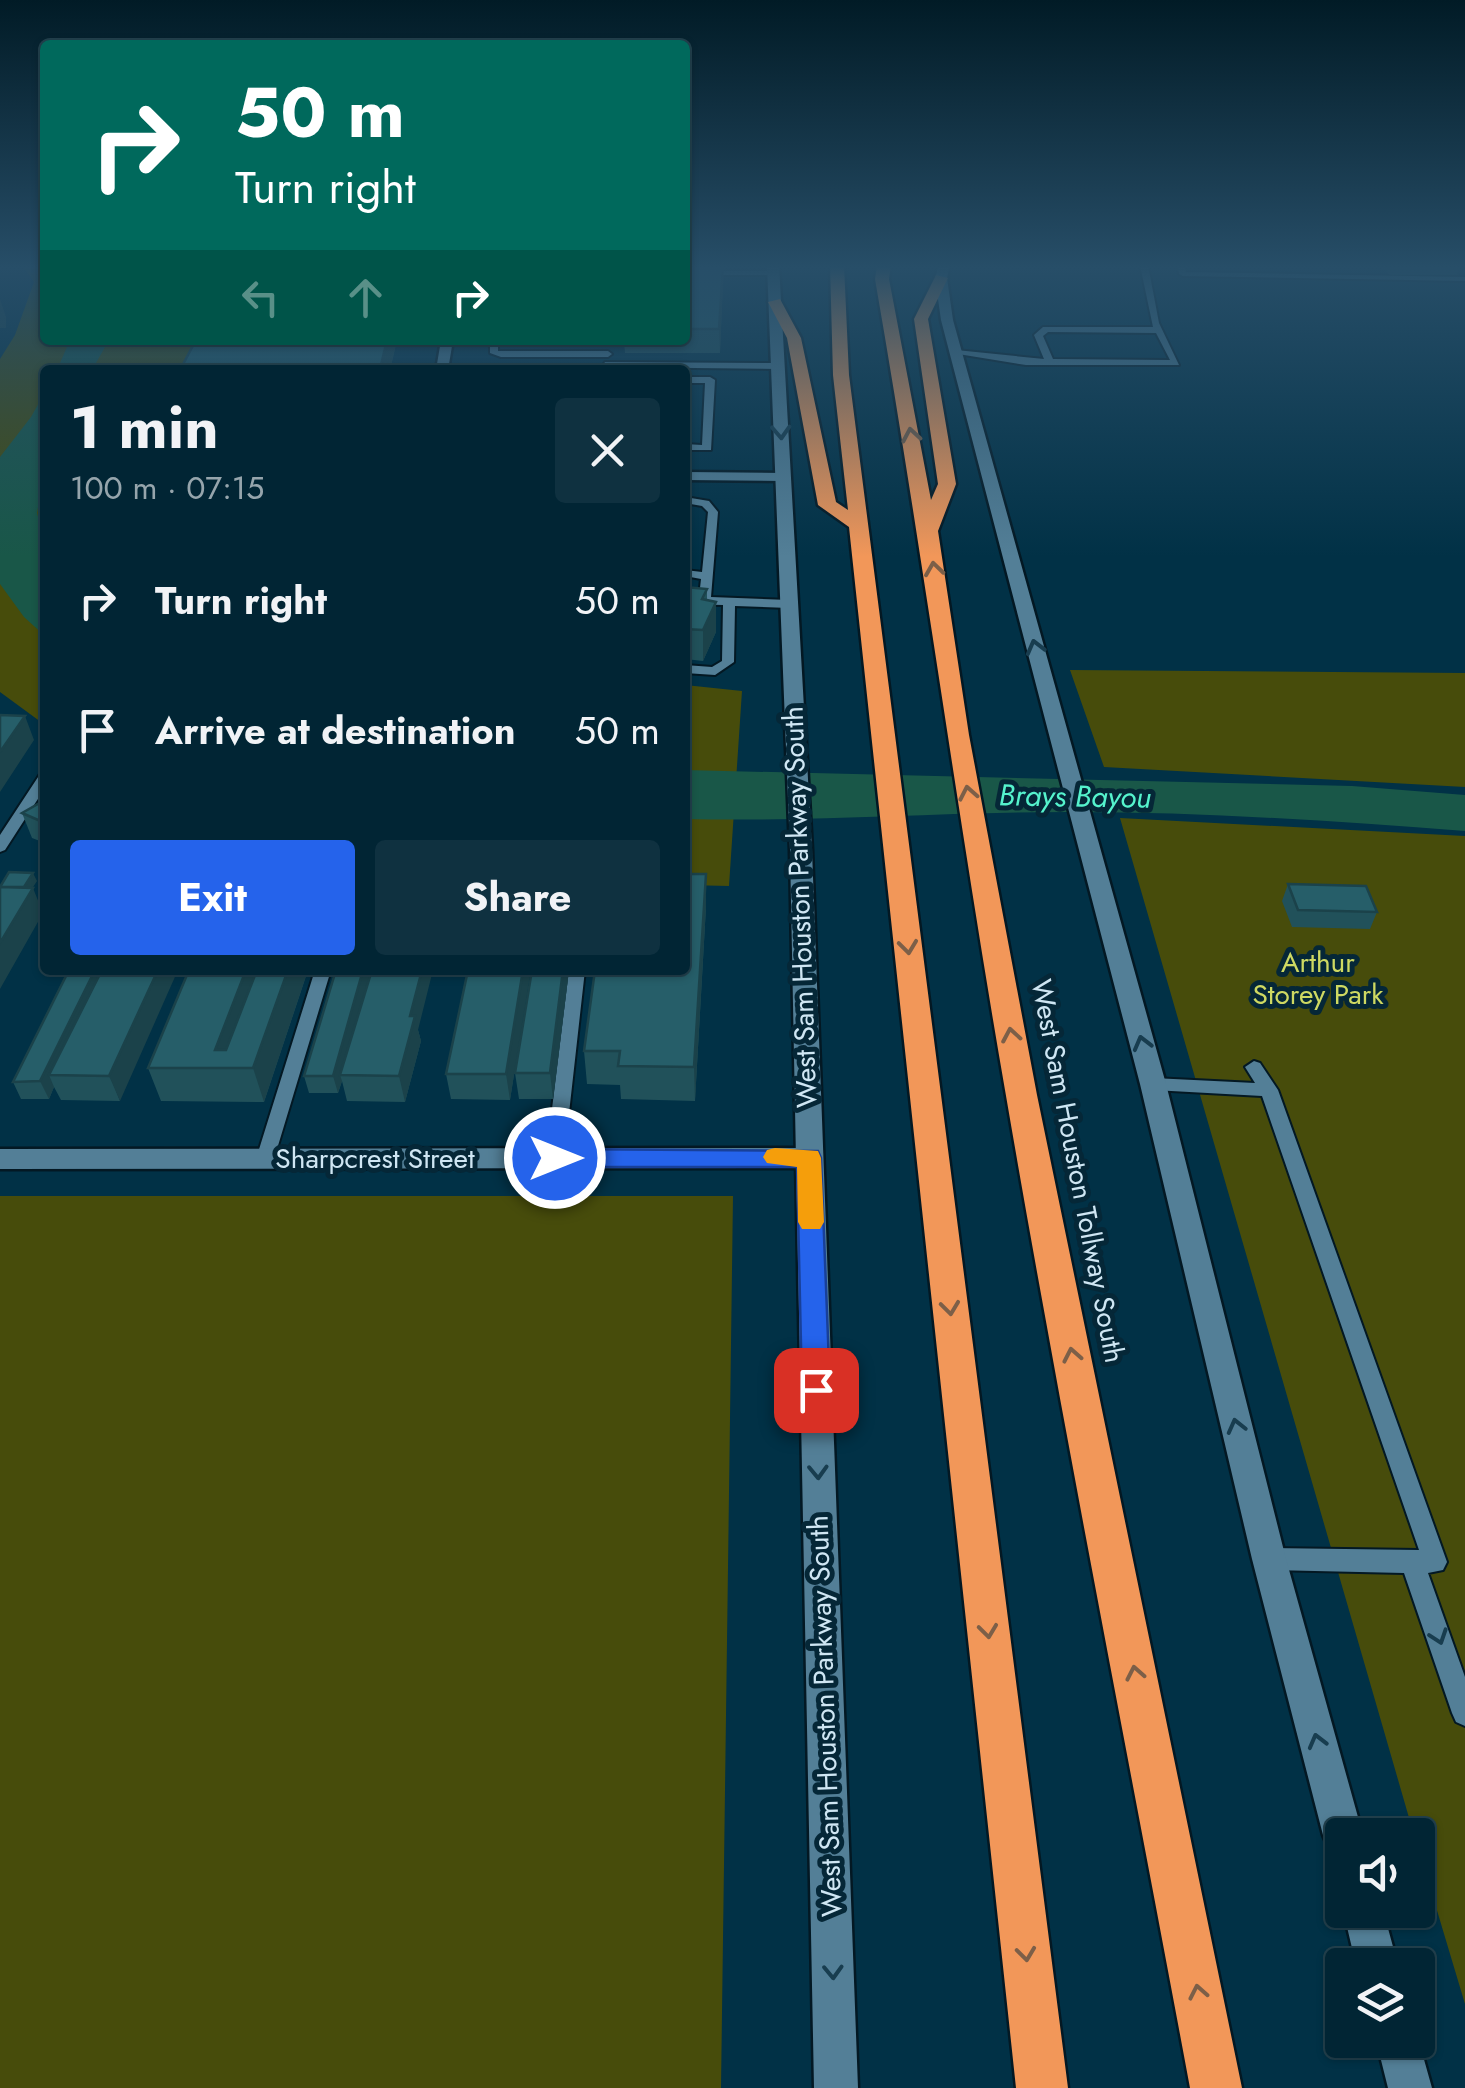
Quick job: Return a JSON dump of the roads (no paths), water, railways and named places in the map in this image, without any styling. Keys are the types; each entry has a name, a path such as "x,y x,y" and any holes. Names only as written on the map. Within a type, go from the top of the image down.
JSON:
{"highway":[{"path":"799,362 827,505 858,525"},
{"path":"839,362 1042,2088"},
{"name":"West Sam Houston Tollway South","path":"897,362 928,531 957,735 1021,1095 1216,2088"},
{"path":"928,362 948,484 928,531"}],"main road":[{"name":"West Sam Houston Parkway South","path":"778,362 802,850 836,2088"},
{"path":"959,362 1154,1084 1268,1559 1337,1818"},
{"path":"690,476 783,477"},
{"name":"Sharpcrest Street","path":"0,1159 809,1158"},
{"path":"1402,2058 1410,2088"}],"lane":[{"path":"1105,362 1176,362"},
{"path":"606,363 683,365"},
{"path":"690,365 778,374"},
{"path":"721,366 778,374"},
{"path":"690,380 710,380 707,448 690,447"},
{"path":"690,501 712,506 705,602"},
{"path":"690,574 707,576"},
{"path":"690,600 789,604"},
{"path":"690,669 715,671 728,662 729,603"},
{"path":"0,847 40,785"},
{"path":"264,1158 322,975"},
{"path":"555,1158 576,975"},
{"path":"1254,1066 1269,1090 1435,1562 1268,1559"},
{"path":"1154,1084 1269,1090"},
{"path":"1412,1561 1465,1713"}],"water":[{"path":"60,362 96,362 95,365"},
{"path":"40,401 40,631 0,584 0,457"},
{"name":"Brays Bayou","path":"690,770 1352,786 1465,795 1465,831 1120,812 690,819"}],"park label":[{"name":"Arthur Storey Park","path":"1318,978"}]}
